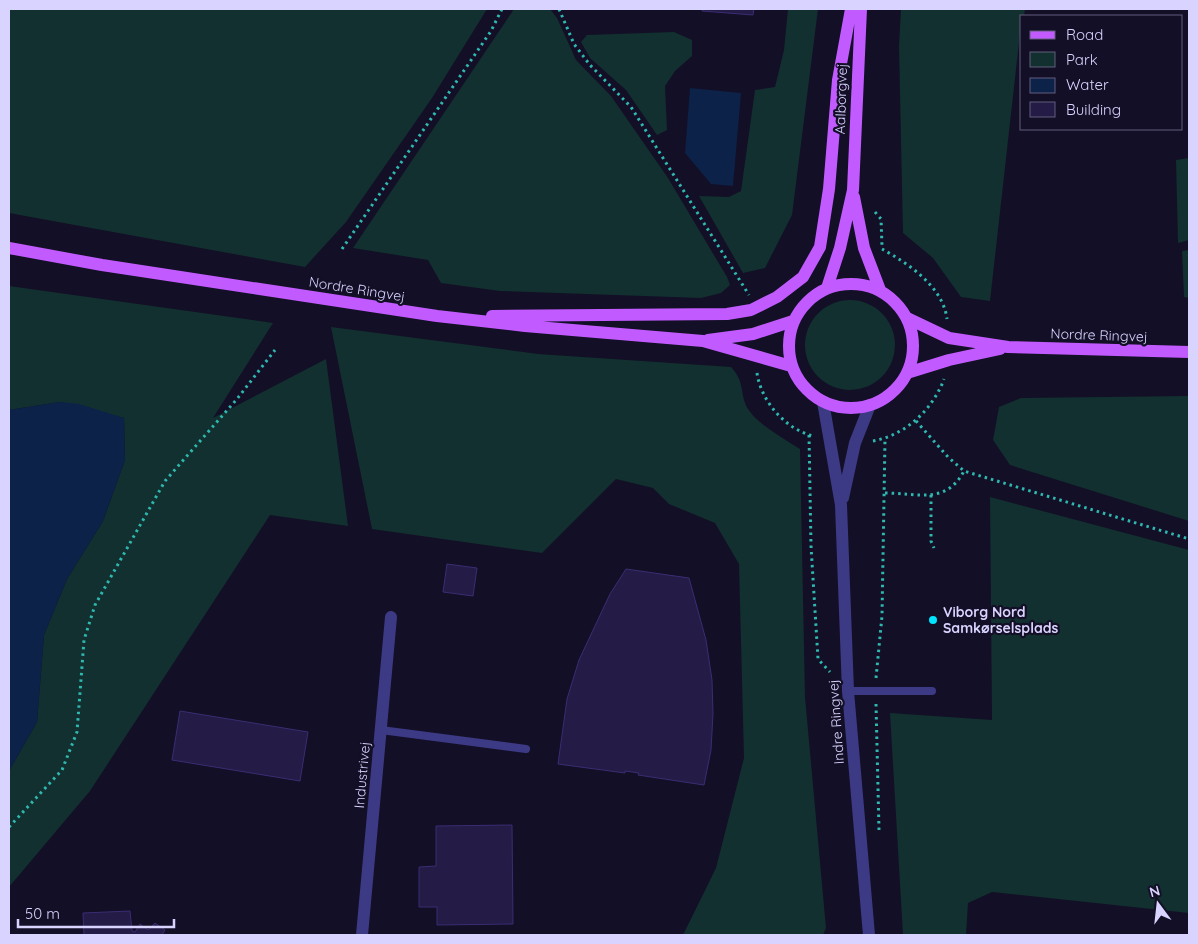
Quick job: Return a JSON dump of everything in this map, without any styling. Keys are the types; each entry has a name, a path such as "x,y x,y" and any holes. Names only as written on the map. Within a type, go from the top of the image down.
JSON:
{"main road":[{"path":"437,316 727,314 751,310 777,297 803,276 820,247 829,189 838,80 851,9"},
{"name":"Aalborgvej","path":"827,288 840,248 853,190 861,9"},
{"name":"Aalborgvej","path":"853,190 864,248 880,290"},
{"name":"Nordre Ringvej","path":"9,248 102,265 437,316 553,329 703,341 792,366"},
{"path":"845,283 863,284 880,290 896,302 907,318 914,346 907,373 892,393 870,405 854,408 838,407 823,402 810,393 799,381 792,366 788,351 793,321 802,307 813,296 827,288 845,283"},
{"name":"Nordre Ringvej","path":"907,318 949,338 1008,347 1189,352"},
{"name":"Nordre Ringvej","path":"703,341 752,334 793,321"},
{"name":"Nordre Ringvej","path":"907,373 949,360 1008,347"}],"street":[{"name":"Indre Ringvej","path":"823,402 832,440 841,505 848,691 869,935"},
{"name":"Indre Ringvej","path":"841,505 855,443 870,405"},
{"name":"Industrivej","path":"362,935 392,617"}],"lane":[{"path":"848,691 932,691"},
{"path":"381,730 526,749"}],"path":[{"path":"342,250 491,30 502,9"},
{"path":"559,9 574,44 590,65 631,107 748,293"},
{"path":"9,826 62,770 77,732 84,640 95,605 165,481 237,399 275,350"},
{"path":"916,421 948,457 964,471 1189,540"},
{"path":"809,435 818,659 848,691"},
{"path":"885,494 931,495 951,490 964,471"},
{"path":"931,495 931,541 934,548"}],"green space":[{"path":"9,9 487,9 432,98 346,222 305,267 9,213"},
{"path":"514,9 550,9 557,18 576,60 611,96 668,178 727,277 730,285 721,293 701,298 500,291 441,283 428,260 353,248"},
{"path":"788,9 818,9 792,215 765,268 743,273 699,196 729,197 741,191 755,90 775,87 784,50"},
{"path":"901,9 1025,9 1024,15 1020,15 1020,34 990,301 961,297 933,258 903,233 899,46"},
{"path":"674,32 692,40 692,56 675,71 665,86 667,130 657,135 626,90 590,58 581,42 587,35"},
{"path":"1189,158 1189,240 1178,243 1176,160"},
{"path":"1189,250 1189,298 1184,297 1182,251"},
{"path":"9,286 273,323 213,418 326,359 348,526 270,515 90,791 9,887 9,771 37,722 44,635 67,579 103,521 125,460 124,418 60,402 9,410"},
{"path":"850,300 867,303 882,313 892,328 895,345 892,362 882,377 867,387 850,390 833,387 818,377 808,362 805,345 808,328 818,313 833,303"},
{"path":"331,327 538,354 731,367 739,378 745,404 752,415 800,449 805,697 826,928 823,935 683,935 716,868 744,758 739,564 715,523 669,504 653,488 616,479 542,553 372,529"},
{"path":"1189,396 1189,521 1010,465 993,440 999,407 1021,398"},
{"path":"990,497 1189,550 1189,913 992,892 968,903 966,935 903,935 890,713 992,720"}],"water":[{"path":"690,88 741,93 733,186 711,184 685,153"},
{"path":"60,402 79,404 124,418 125,460 103,521 67,579 44,635 37,722 9,771 9,410"}],"building":[{"path":"702,9 754,9 753,15 702,11"},
{"path":"447,564 477,568 473,596 443,592"},
{"path":"626,569 689,578 706,640 712,680 711,750 704,785 638,775 639,773 625,771 625,773 558,764 567,699 579,660 610,594"},
{"path":"180,711 308,732 300,781 172,760"},
{"path":"512,825 513,924 437,925 437,907 419,907 419,867 436,866 436,826"},
{"path":"130,911 132,931 135,932 140,924 148,930 155,923 165,930 162,935 84,935 83,913"}],"place":[{"name":"Viborg Nord Samkørselsplads","path":"933,620"}]}
